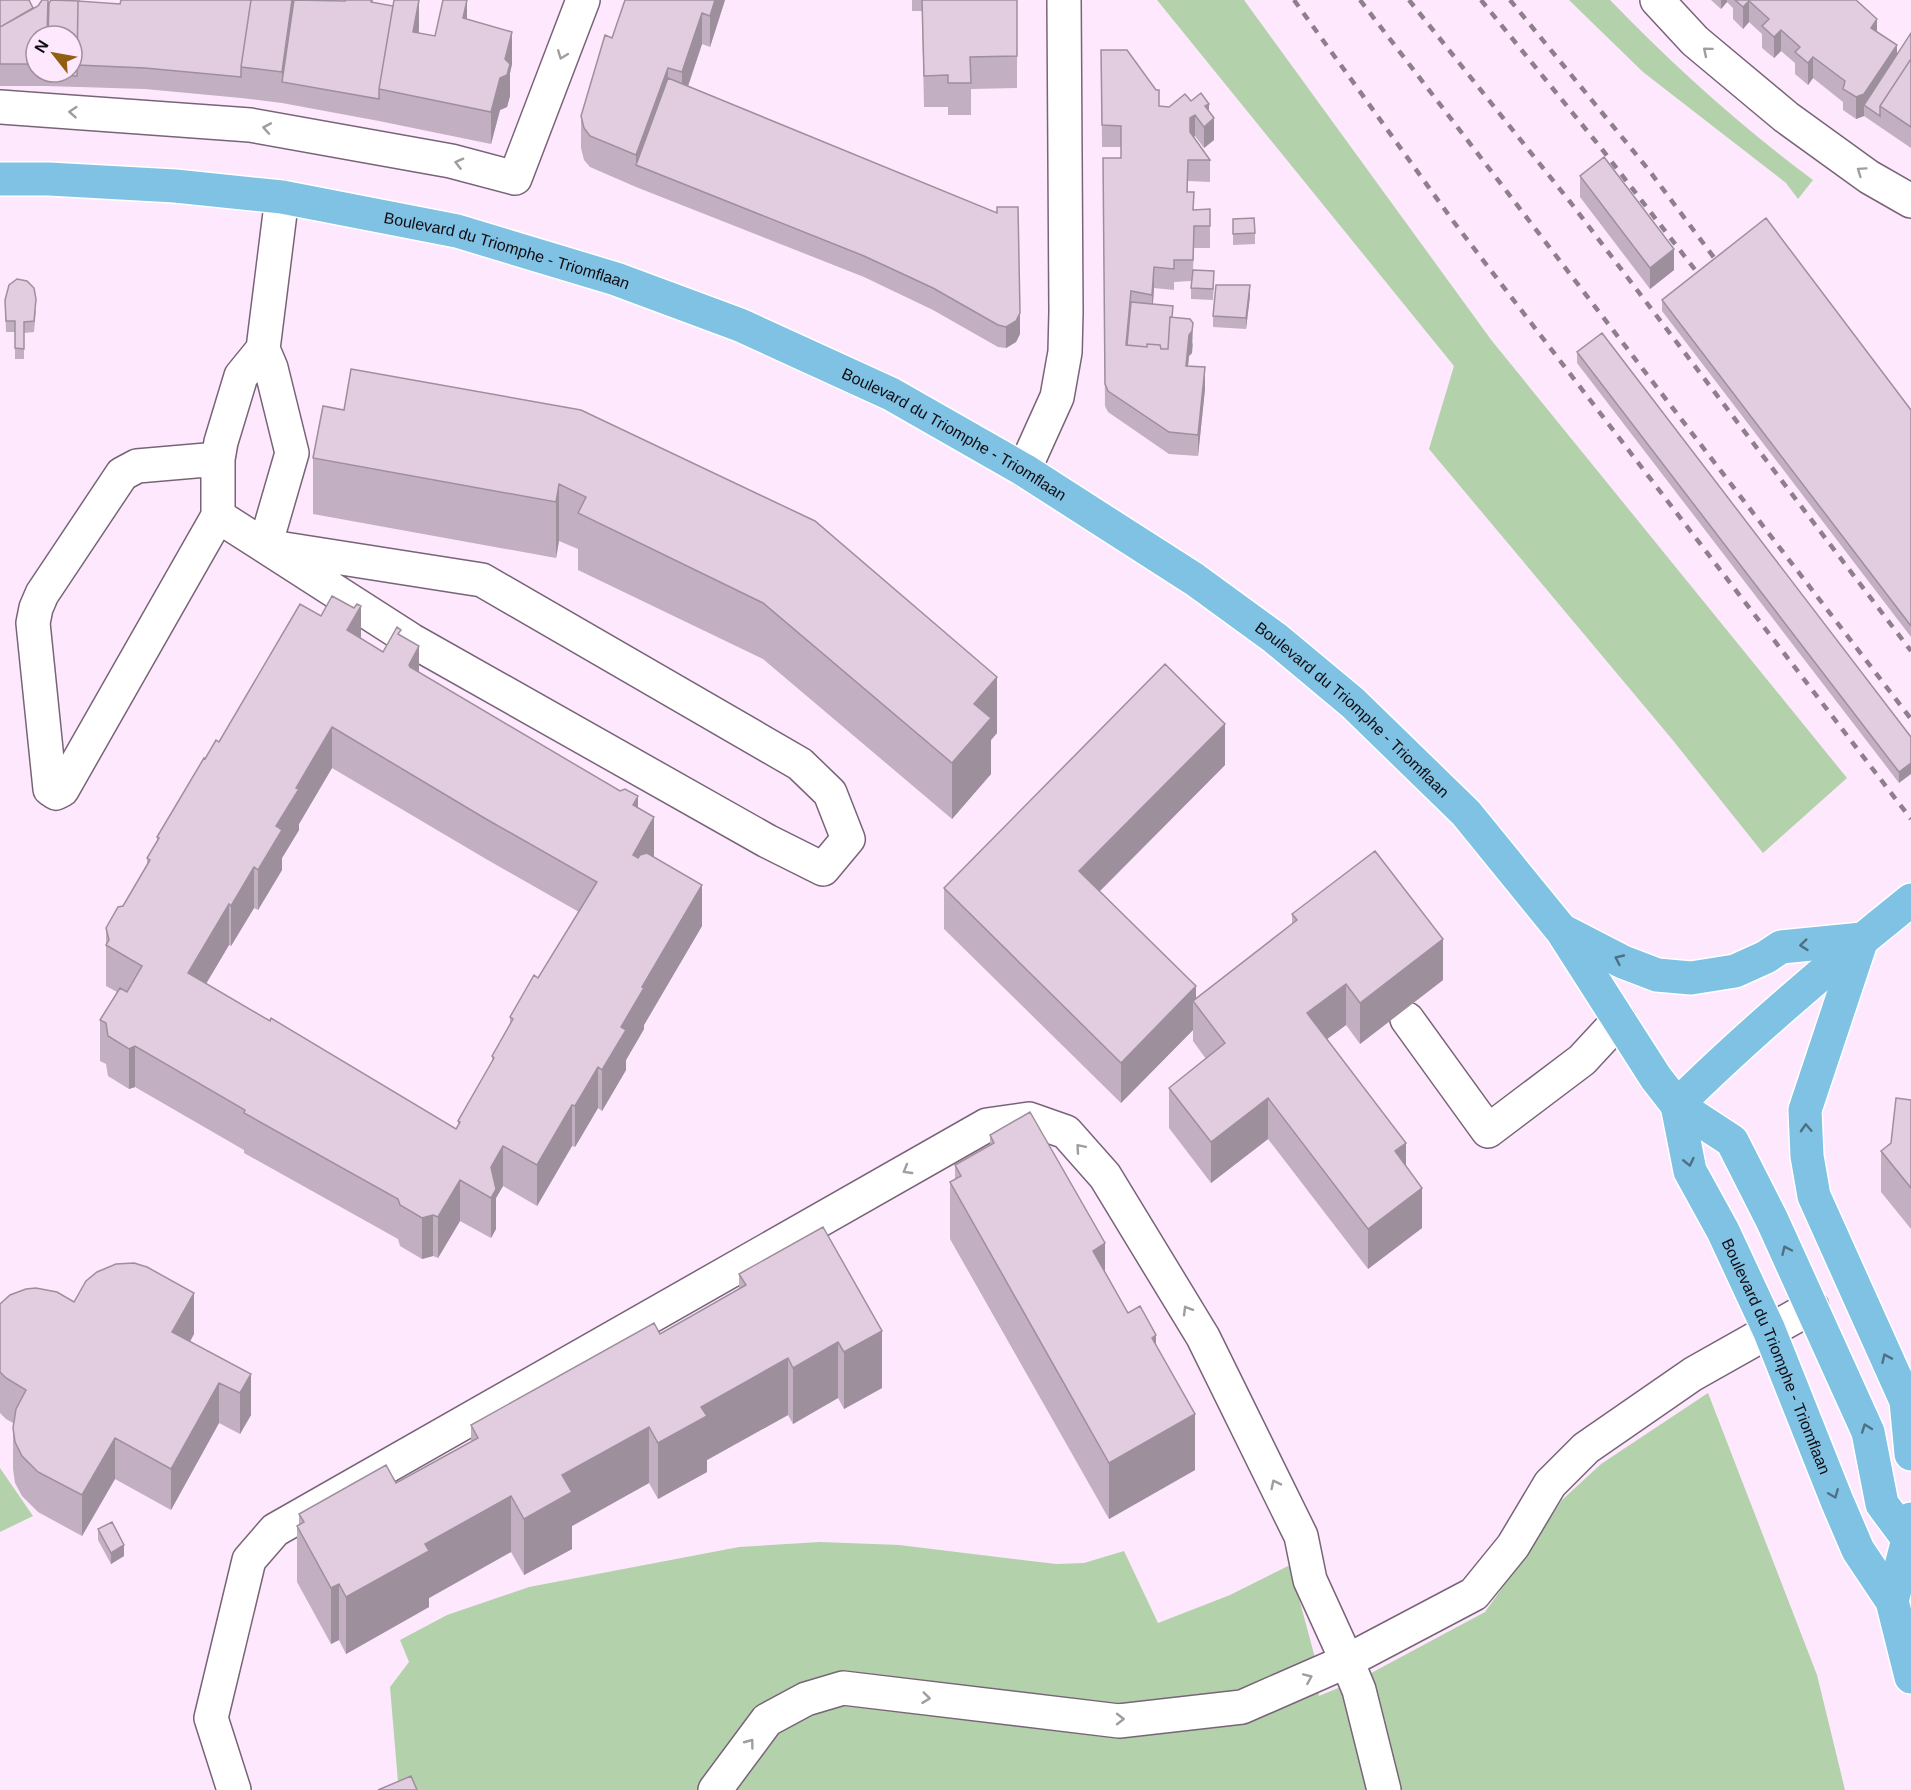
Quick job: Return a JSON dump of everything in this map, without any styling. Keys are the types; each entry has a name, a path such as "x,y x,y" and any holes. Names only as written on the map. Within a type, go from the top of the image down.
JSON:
{"main road":[{"name":"Boulevard du Triomphe - Triomflaan","path":"0,179 49,179 282,196 457,231 616,279 740,326 891,394 1024,470 1194,579 1275,638 1353,703 1466,813 1562,931 1656,1078 1677,1105 1732,1141 1772,1220 1868,1432 1882,1504 1910,1533 1892,1600"},
{"path":"1677,1105 1722,1061 1862,939 1911,900"},
{"path":"1562,931 1623,962 1657,975 1691,978 1735,971 1766,957 1781,947 1862,939"},
{"path":"1862,939 1805,1110 1807,1156 1814,1196 1906,1401 1911,1454"},
{"name":"Boulevard du Triomphe - Triomflaan","path":"1677,1105 1690,1171 1723,1231 1769,1330 1858,1550 1892,1600 1911,1677"}],"street":[{"path":"0,107 250,125 451,161 515,178 583,0"},
{"path":"1024,470 1057,397 1065,352 1064,0"},
{"path":"1657,0 1695,41 1786,117 1869,177 1911,201"},
{"path":"265,546 292,453 271,368 263,349 282,196"},
{"path":"218,459 136,466 122,474 42,594 33,623 52,792 62,790 218,516 218,459 242,375 263,349"},
{"path":"218,516 411,640 767,841 823,868 848,839 830,793 800,764 482,580 265,546"},
{"path":"1407,1019 1488,1131 1582,1060 1619,1020"},
{"path":"234,1790 211,1718 249,1560 275,1530 987,1125 1029,1119 1066,1132 1105,1176 1203,1337 1301,1536 1310,1580 1359,1690 1384,1790"},
{"path":"715,1790 767,1720 806,1699 843,1688 1119,1721 1242,1707 1347,1661 1474,1594 1513,1545 1550,1484 1586,1448 1693,1374 1812,1307"}],"green space":[{"path":"1157,0 1244,0 1492,341 1847,778 1763,853 1671,738 1429,449 1454,366"},
{"path":"1569,0 1610,0 1708,94 1813,180 1798,199 1786,183 1643,72"},
{"path":"1708,1393 1817,1675 1845,1790 404,1790 398,1782 390,1687 409,1662 400,1640 447,1615 529,1587 739,1547 820,1542 899,1545 1056,1564 1084,1563 1124,1551 1158,1623 1230,1595 1290,1565 1314,1654 1319,1696 1360,1679 1485,1612 1562,1500 1601,1464"},
{"path":"0,1468 33,1516 0,1532"}],"building":[{"path":"0,0 29,0 33,8 0,27"},
{"path":"42,0 48,0 47,24 24,24 24,64 0,64 0,27 38,6"},
{"path":"51,0 80,1 78,1 78,24 48,24"},
{"path":"121,0 251,0 241,77 145,68 84,65 84,24 78,24 78,1 120,4"},
{"path":"251,0 292,0 282,72 241,67"},
{"path":"294,0 372,0 371,2 393,6 379,99 282,82"},
{"path":"394,0 419,0 413,32 435,36 443,0 467,0 463,18 512,32 505,59 510,64 507,75 500,78 491,112 379,89"},
{"path":"625,0 715,0 710,16 702,13 682,72 668,68 636,155 590,136 584,128 581,116 605,35 612,38"},
{"path":"922,0 1017,0 1017,56 970,57 971,83 948,83 948,75 924,76"},
{"path":"1735,0 1856,0 1877,19 1871,28 1897,45 1864,94 1856,97 1843,89 1845,81 1813,57 1808,63 1795,52 1800,47 1781,30 1774,37 1762,26 1769,19 1749,1 1743,7"},
{"path":"1911,33 1911,59 1880,106 1880,116 1864,105"},
{"path":"1101,50 1127,50 1156,90 1159,90 1159,106 1169,107 1185,94 1191,101 1201,93 1209,104 1205,106 1214,118 1204,127 1195,115 1190,118 1190,132 1210,160 1188,160 1187,192 1194,192 1193,210 1210,209 1210,226 1194,226 1193,260 1174,260 1174,269 1154,267 1152,295 1131,291 1126,345 1147,347 1147,344 1160,345 1161,349 1168,349 1170,317 1190,319 1193,323 1189,335 1186,366 1205,367 1198,435 1169,432 1108,391 1105,384 1103,158 1121,158 1121,126 1102,125"},
{"path":"1911,59 1911,127 1880,106"},
{"path":"668,78 997,213 997,207 1018,207 1020,313 1016,321 1006,327 998,325 933,288 864,256 636,165"},
{"path":"1604,157 1674,249 1650,268 1580,176"},
{"path":"1254,218 1255,233 1233,234 1233,219"},
{"path":"1766,218 1911,410 1911,626 1662,300"},
{"path":"1193,270 1214,271 1213,289 1191,288"},
{"path":"17,279 27,281 34,288 36,299 34,321 24,322 24,349 15,348 15,321 6,321 5,300 9,285"},
{"path":"1216,285 1250,285 1246,318 1213,316"},
{"path":"1131,302 1173,306 1168,349 1161,349 1160,345 1147,344 1147,347 1127,345"},
{"path":"1602,333 1911,737 1911,763 1899,772 1577,352"},
{"path":"351,369 581,410 815,521 997,677 974,704 991,718 952,763 763,603 578,513 586,497 559,484 556,502 313,458 323,406 344,410"},
{"path":"332,596 354,608 357,604 361,606 347,630 383,652 397,627 401,630 398,634 419,646 410,667 620,791 625,789 638,796 633,805 654,817 633,855 638,858 647,853 702,885 621,1027 626,1030 602,1070 598,1067 575,1106 572,1105 537,1165 503,1146 491,1167 496,1189 491,1198 460,1180 438,1217 433,1215 422,1218 400,1205 398,1199 244,1113 245,1110 135,1046 129,1049 108,1036 106,1023 100,1020 120,988 127,992 142,966 106,945 109,940 106,928 118,907 123,906 150,860 147,858 159,838 157,837 204,758 216,740 219,742 300,604 321,616","holes":["332,727 597,882 538,978 534,975 510,1017 513,1019 458,1121 460,1122 456,1129 271,1018 270,1021 188,973 229,904 231,906 254,867 258,870 282,830 276,826 299,789 296,788"]},
{"path":"1165,664 1225,724 1079,871 1196,986 1121,1063 944,888"},
{"path":"1375,851 1443,939 1360,1003 1346,984 1307,1013 1406,1143 1395,1151 1422,1188 1368,1229 1268,1098 1211,1142 1169,1088 1225,1043 1193,1001 1297,920 1292,914"},
{"path":"1896,1098 1911,1100 1911,1188 1881,1151 1891,1143"},
{"path":"1030,1112 1105,1243 1093,1251 1128,1313 1140,1306 1156,1335 1152,1338 1195,1414 1109,1463 950,1182 961,1176 955,1165 994,1143 990,1135"},
{"path":"823,1227 882,1331 844,1352 838,1342 793,1368 788,1358 701,1407 707,1416 658,1443 649,1427 562,1475 572,1492 524,1519 511,1496 425,1544 429,1551 346,1597 339,1584 331,1588 297,1526 304,1522 299,1514 386,1465 396,1483 478,1438 471,1425 654,1323 660,1334 746,1285 739,1274"},
{"path":"134,1263 147,1267 194,1293 172,1332 251,1374 240,1393 219,1383 171,1469 115,1438 82,1495 38,1472 22,1456 15,1442 13,1428 16,1409 26,1390 0,1372 0,1304 10,1295 36,1288 57,1292 74,1302 86,1281 97,1272 116,1264"},
{"path":"112,1522 124,1545 111,1553 98,1529"},
{"path":"411,1776 417,1790 378,1790"}],"railway":[{"path":"1294,0 1453,221 1911,819"},
{"path":"1360,0 1911,719"},
{"path":"1409,0 1571,203 1911,651"},
{"path":"1481,0 1601,148 1706,284"},
{"path":"1510,0 1648,169 1724,271"}]}
